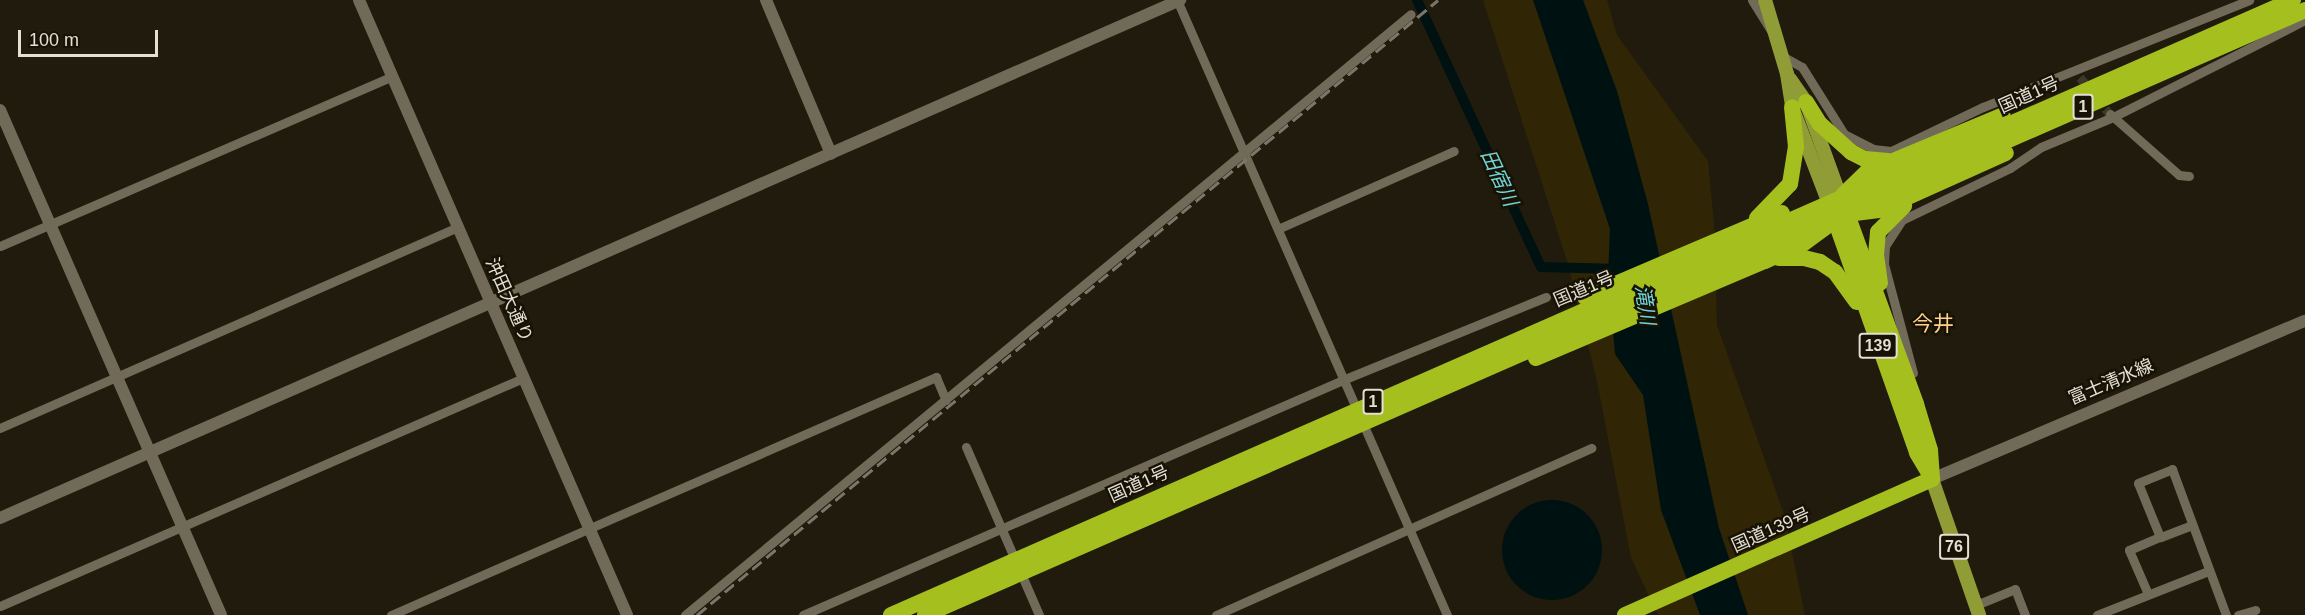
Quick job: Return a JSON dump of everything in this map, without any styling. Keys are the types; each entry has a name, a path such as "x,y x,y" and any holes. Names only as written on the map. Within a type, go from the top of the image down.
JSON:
{"highway":[{"name":"1","path":"1372,410 1573,344 1765,261 1804,243 1838,208 1867,172 2183,37 2281,0"},
{"name":"国道1号","path":"925,615 1372,410 2293,0"},
{"name":"1","path":"1372,410 1559,309 1719,237 1795,208 1879,210 2183,75 2305,11"},
{"name":"国道1号","path":"891,615 2305,11"},
{"name":"1","path":"1799,104 1851,152 1865,159 1892,161"},
{"name":"1","path":"1750,225 1790,184 1796,147 1799,104"},
{"name":"1","path":"1879,327 1876,255 1878,232 1889,217 1918,194"},
{"name":"139","path":"1838,208 1879,327 1917,453 1932,479"},
{"name":"1","path":"1765,261 1804,258 1835,272 1879,327"},
{"name":"139","path":"1879,327 1916,404 1930,450 1932,479"},
{"name":"国道139号","path":"1625,615 1932,479"}],"main road":[{"path":"1765,0 1787,74 1838,208"},
{"name":"76","path":"1932,479 1977,610"}],"street":[{"name":"沖田大通り","path":"359,0 627,615"},
{"path":"766,0 831,154"},
{"path":"0,518 1178,0 1280,228 1447,615"},
{"path":"1752,0 1776,37"},
{"path":"1782,56 1802,67 1844,134 1874,149 1891,151 1983,107 2078,75 2249,0"},
{"path":"685,615 1411,14"},
{"path":"1916,404 1916,384 1884,264 1885,246 1893,232 1917,211 2010,168 2041,147 2111,116 2305,20"},
{"path":"0,246 392,76"},
{"path":"0,110 221,615"},
{"path":"2111,116 2180,175 2189,176"},
{"path":"1280,228 1454,151"},
{"path":"0,428 457,227"},
{"path":"803,615 1345,379 1546,297"},
{"name":"富士清水線","path":"1932,479 2305,321"},
{"path":"391,615 936,376 946,400"},
{"path":"0,606 523,378"},
{"path":"966,447 1039,615"},
{"path":"1216,615 1591,448"},
{"path":"2160,537 2138,483 2172,469 2226,615"},
{"path":"2148,594 2129,550 2192,525"},
{"path":"2097,615 2208,571"},
{"path":"1977,610 2015,589 2025,615"},
{"path":"2123,605 2126,615"},
{"path":"2238,615 2256,610"}],"shaded area":[{"path":"1483,0 1607,0 1617,35 1708,161 1714,223 1717,325 1784,514 1805,615 1658,615 1631,558 1597,381 1568,264"}],"water":[{"name":"滝川","path":"1533,0 1583,0 1617,91 1648,204 1719,528 1748,615 1700,615 1661,510 1643,395 1615,354 1608,277 1610,229"},
{"path":"1552,500 1580,508 1594,522 1602,550 1594,578 1580,592 1552,600 1524,592 1510,578 1502,550 1510,522 1524,508"}],"waterway":[{"name":"田宿川","path":"1417,0 1541,267 1620,269"}],"tunnel":[{"path":"2080,77 2110,114"}],"railway":[{"path":"697,615 1438,0"}],"district":[{"name":"今井","path":"1933,324"}]}
